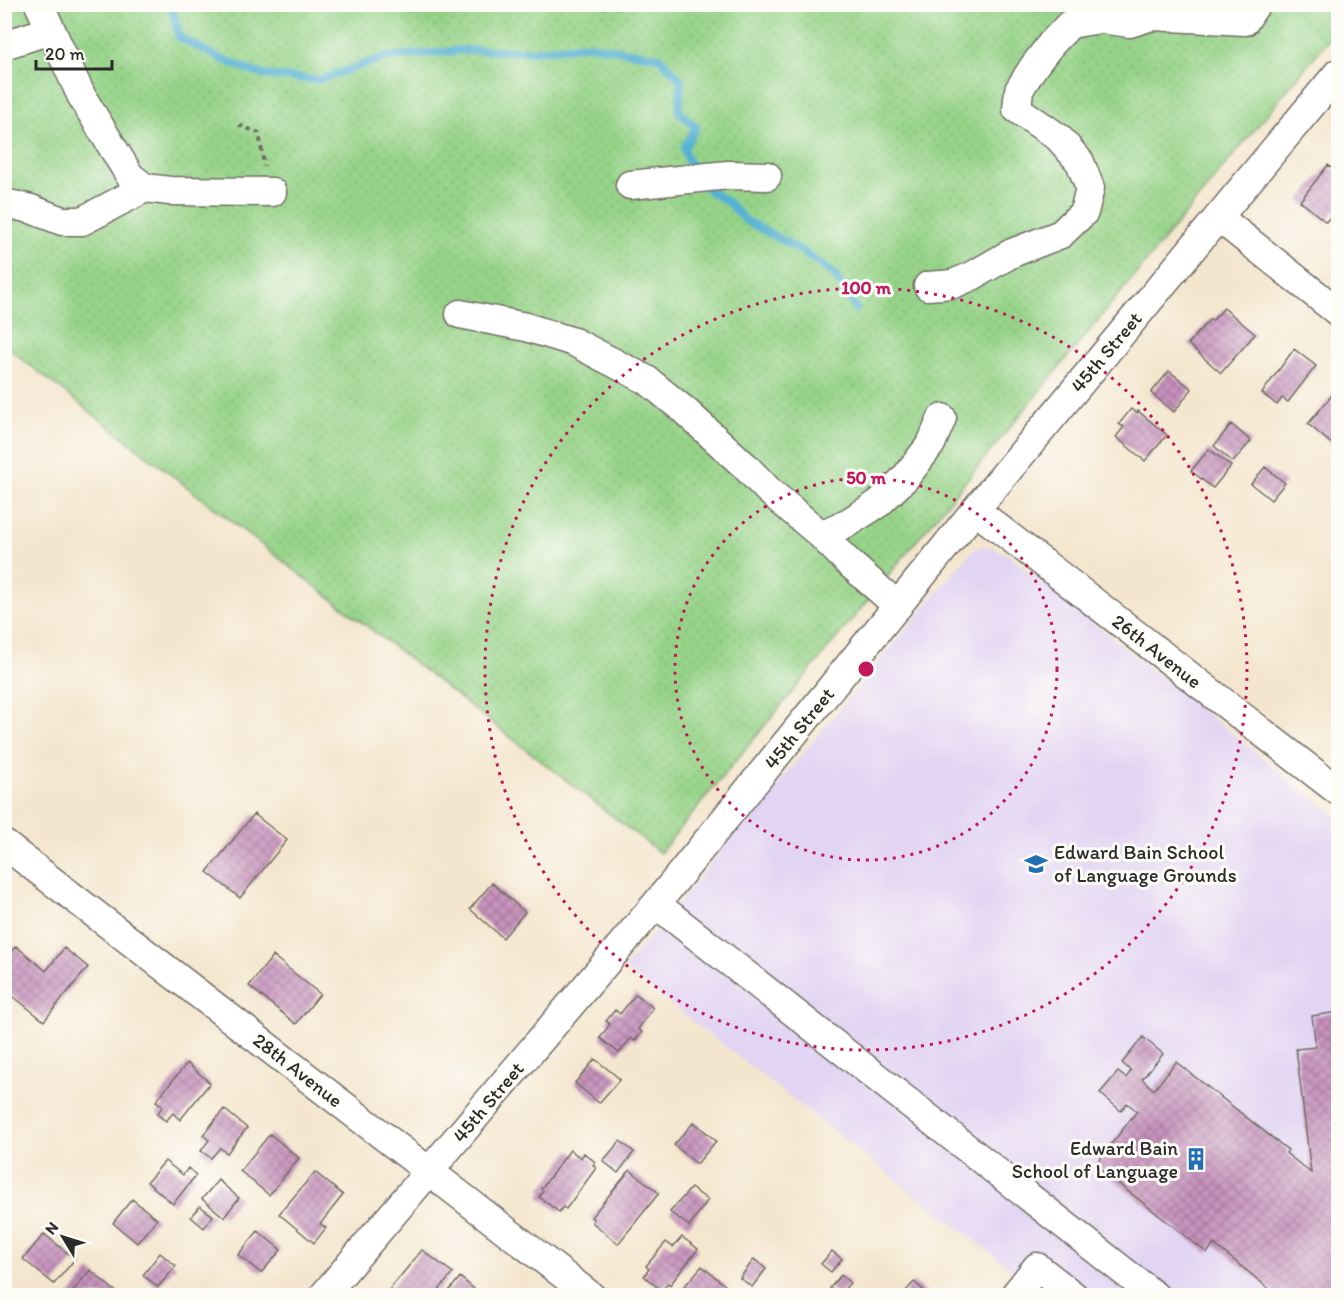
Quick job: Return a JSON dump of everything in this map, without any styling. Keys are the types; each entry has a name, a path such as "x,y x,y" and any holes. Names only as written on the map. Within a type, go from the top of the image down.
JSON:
{"street":[{"path":"39,4 82,97 130,176 145,188"},
{"path":"928,286 953,284 1012,253 1061,234 1084,212 1090,188 1080,162 1059,138 1017,109 1018,90 1046,51 1070,24 1100,19 1130,23 1152,15 1245,21 1256,4"},
{"path":"4,45 51,30"},
{"name":"45th Street","path":"323,1296 656,904 975,510 1338,73"},
{"path":"630,185 728,175 767,176"},
{"path":"4,203 31,209 62,221 81,221 145,188 189,192 268,181"},
{"path":"1218,217 1338,312"},
{"path":"460,314 526,327 574,342 647,380 685,411 793,513 821,535 898,606"},
{"path":"821,535 849,522 879,503 931,444 942,418"},
{"name":"26th Avenue","path":"975,510 1338,791"},
{"name":"28th Avenue","path":"4,844 591,1296"},
{"path":"656,904 1155,1296"},
{"path":"1014,1296 1037,1267 1074,1296"}],"path":[{"path":"239,125 258,133 268,181"}],"shaded area":[{"path":"982,546 995,548 1008,555 1338,818 1338,1295 1084,1295 1022,1277 624,968 964,560"}],"green space":[{"path":"1338,4 1338,28 660,853 5,346 4,5"}],"building":[{"path":"1328,165 1338,173 1338,207 1326,222 1300,201"},
{"path":"1224,308 1255,334 1221,373 1188,344 1210,319 1212,321"},
{"path":"1294,349 1316,366 1288,402 1282,398 1277,405 1262,393"},
{"path":"1169,371 1192,389 1174,412 1151,393"},
{"path":"1333,394 1338,399 1338,438 1333,445 1308,424"},
{"path":"1131,409 1137,413 1138,411 1167,435 1145,461 1116,437 1124,427 1119,424"},
{"path":"1231,424 1251,441 1233,462 1214,446"},
{"path":"1209,449 1231,466 1213,488 1191,471"},
{"path":"1265,467 1285,483 1271,500 1251,484"},
{"path":"254,814 287,840 240,898 207,872"},
{"path":"492,883 525,912 503,938 470,909"},
{"path":"16,946 46,971 64,948 88,967 44,1021 4,989 4,960"},
{"path":"273,956 320,994 296,1024 249,986"},
{"path":"636,994 653,1008 638,1029 642,1032 635,1041 631,1038 619,1053 600,1038 610,1024 606,1021 615,1010 620,1014"},
{"name":"Edward Bain School of Language","path":"1338,1012 1338,1296 1278,1296 1214,1244 1207,1253 1095,1165 1137,1111 1127,1103 1121,1111 1100,1093 1118,1072 1126,1078 1131,1071 1122,1063 1143,1037 1163,1054 1142,1079 1154,1090 1176,1062 1288,1150 1286,1153 1311,1173 1296,1049 1316,1047 1312,1016"},
{"path":"595,1059 620,1079 599,1103 575,1083"},
{"path":"187,1063 210,1083 180,1120 173,1113 166,1121 157,1114 163,1106 156,1101"},
{"path":"224,1109 247,1128 227,1153 220,1148 211,1158 201,1151 209,1140 203,1135"},
{"path":"694,1122 716,1141 697,1164 674,1145"},
{"path":"270,1134 299,1158 269,1195 240,1171"},
{"path":"620,1141 634,1152 618,1173 603,1161"},
{"path":"570,1150 581,1158 584,1153 595,1162 593,1165 596,1168 566,1209 563,1207 559,1212 539,1197 543,1191 541,1189"},
{"path":"165,1161 183,1175 188,1168 196,1175 173,1204 147,1182"},
{"path":"630,1170 659,1193 618,1244 592,1222 594,1219 591,1217"},
{"path":"315,1172 343,1195 320,1224 326,1228 314,1243 279,1214"},
{"path":"218,1180 239,1198 224,1217 202,1199"},
{"path":"691,1188 708,1200 689,1226 670,1212"},
{"path":"132,1199 157,1219 137,1243 113,1223"},
{"path":"200,1206 213,1216 204,1228 191,1217"},
{"path":"258,1231 281,1250 261,1273 238,1255"},
{"path":"44,1234 75,1259 54,1284 23,1259"},
{"path":"682,1237 698,1249 670,1285 668,1283 662,1291 644,1276 649,1269 646,1266 666,1242 673,1247"},
{"path":"422,1250 453,1273 434,1296 395,1296 389,1290"},
{"path":"832,1251 842,1259 831,1272 821,1264"},
{"path":"160,1253 176,1266 158,1287 143,1275"},
{"path":"754,1259 766,1269 752,1287 740,1278"},
{"path":"702,1266 726,1286 718,1296 687,1296 681,1290"},
{"path":"90,1270 121,1296 69,1296"},
{"path":"841,1275 850,1283 838,1296 830,1288"},
{"path":"460,1277 482,1296 445,1296"},
{"path":"914,1282 930,1296 909,1296 905,1292"}],"waterway":[{"path":"171,4 179,37 219,58 262,75 318,80 386,57 465,50 533,51 589,45 659,57 681,80 679,112 696,127 684,148 688,161 699,171"},
{"path":"706,184 710,191 728,202 745,220 800,250 834,274 856,309"}],"place":[{"name":"Edward Bain School of Language Grounds","path":"1036,864"},
{"name":"Edward Bain School of Language","path":"1196,1159"}]}
